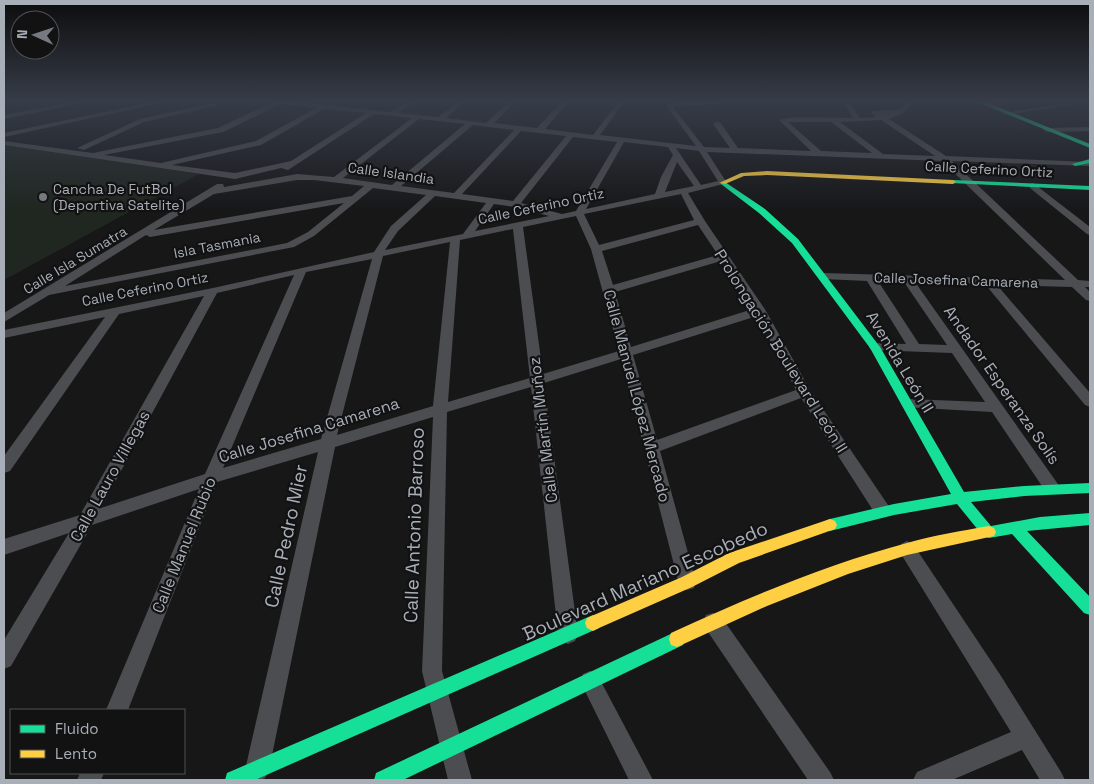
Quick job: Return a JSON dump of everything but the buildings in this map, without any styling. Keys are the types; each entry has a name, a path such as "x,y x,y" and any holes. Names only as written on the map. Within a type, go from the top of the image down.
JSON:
{"street":[{"path":"83,152 109,138"},
{"path":"83,152 173,138"},
{"path":"158,166 258,143 268,138"},
{"path":"264,183 333,138"},
{"path":"337,179 391,138"},
{"path":"393,188 453,138"},
{"path":"456,196 511,138"},
{"path":"515,204 568,138"},
{"path":"603,138 702,149 1075,164 1090,163"},
{"path":"693,138 723,183"},
{"path":"726,138 735,150"},
{"path":"801,138 819,154"},
{"path":"856,138 882,156"},
{"path":"912,138 944,158 1090,298"},
{"path":"1067,138 1090,146"},
{"path":"579,213 596,179 622,139"},
{"path":"4,143 83,152 158,166 236,176 292,164"},
{"path":"670,145 699,188"},
{"path":"659,196 665,176 676,156"},
{"name":"Calle Ceferino Ortiz","path":"4,334 723,183 743,174 1090,188"},
{"name":"Calle Isla Sumatra","path":"4,318 142,236 236,176"},
{"name":"Calle Islandia","path":"214,191 302,177 337,179 515,204 563,217"},
{"name":"Avenida León II","path":"723,183 781,227 823,276 876,347 960,498 988,532"},
{"name":"Isla Tasmania","path":"49,292 282,248 311,234 372,184"},
{"path":"1033,186 1090,232"},
{"name":"Prolongación Boulevard León II","path":"683,191 723,257 760,311 804,392 882,510"},
{"name":"Calle Pedro Mier","path":"257,770 328,442 378,254 381,245 389,235 433,193"},
{"path":"142,236 356,198"},
{"path":"461,238 492,201"},
{"name":"Calle Manuel López Mercado","path":"579,213 596,249 627,352 686,582"},
{"path":"596,249 700,221"},
{"name":"Calle Martín Muñoz","path":"518,227 568,634"},
{"name":"Calle Antonio Barroso","path":"460,780 432,671 432,652 440,409 461,238"},
{"path":"609,290 723,257"},
{"name":"Calle Manuel Rubio","path":"117,709 211,478 302,270"},
{"name":"Calle Josefina Camarena","path":"823,276 1090,284"},
{"path":"870,277 915,348"},
{"name":"Andador Esperanza Solís","path":"907,278 1052,487"},
{"path":"988,281 1090,402"},
{"name":"Calle Lauro Villegas","path":"4,659 85,521 214,291"},
{"path":"4,467 116,310"},
{"name":"Calle Josefina Camarena","path":"4,547 211,478 760,311"},
{"path":"876,347 956,350"},
{"path":"651,448 804,392"},
{"path":"908,404 996,407"},
{"name":"Boulevard Mariano Escobedo","path":"234,780 686,582 740,555 786,539 882,510 986,493 1052,487 1090,488"},
{"path":"383,780 713,622 830,574 907,549 1014,527 1090,519"},
{"path":"1014,527 1090,608"},
{"path":"907,549 1053,780"},
{"path":"713,622 822,780"},
{"path":"590,681 641,780"},
{"path":"925,780 1027,737"}],"shaded area":[{"path":"4,145 199,174 4,280"}],"traffic: fast":[{"path":"1069,138 1090,146"},
{"path":"1075,164 1090,161"},
{"path":"953,182 1090,188"},
{"path":"723,183 762,211 795,241 875,347 960,498 988,532"},
{"path":"830,525 927,503 959,498 1024,491 1090,488"},
{"path":"989,532 1040,523 1090,519"},
{"path":"1014,527 1090,608"},
{"path":"234,780 593,623"},
{"path":"383,780 677,639"}],"traffic: slow":[{"path":"723,183 743,174 767,173 953,182"},
{"path":"593,623 687,582 734,558 830,525"},
{"path":"677,639 761,601 848,567 907,549 989,532"}],"place":[{"name":"Cancha De FutBol (Deportiva Satelite)","path":"43,197"}]}
